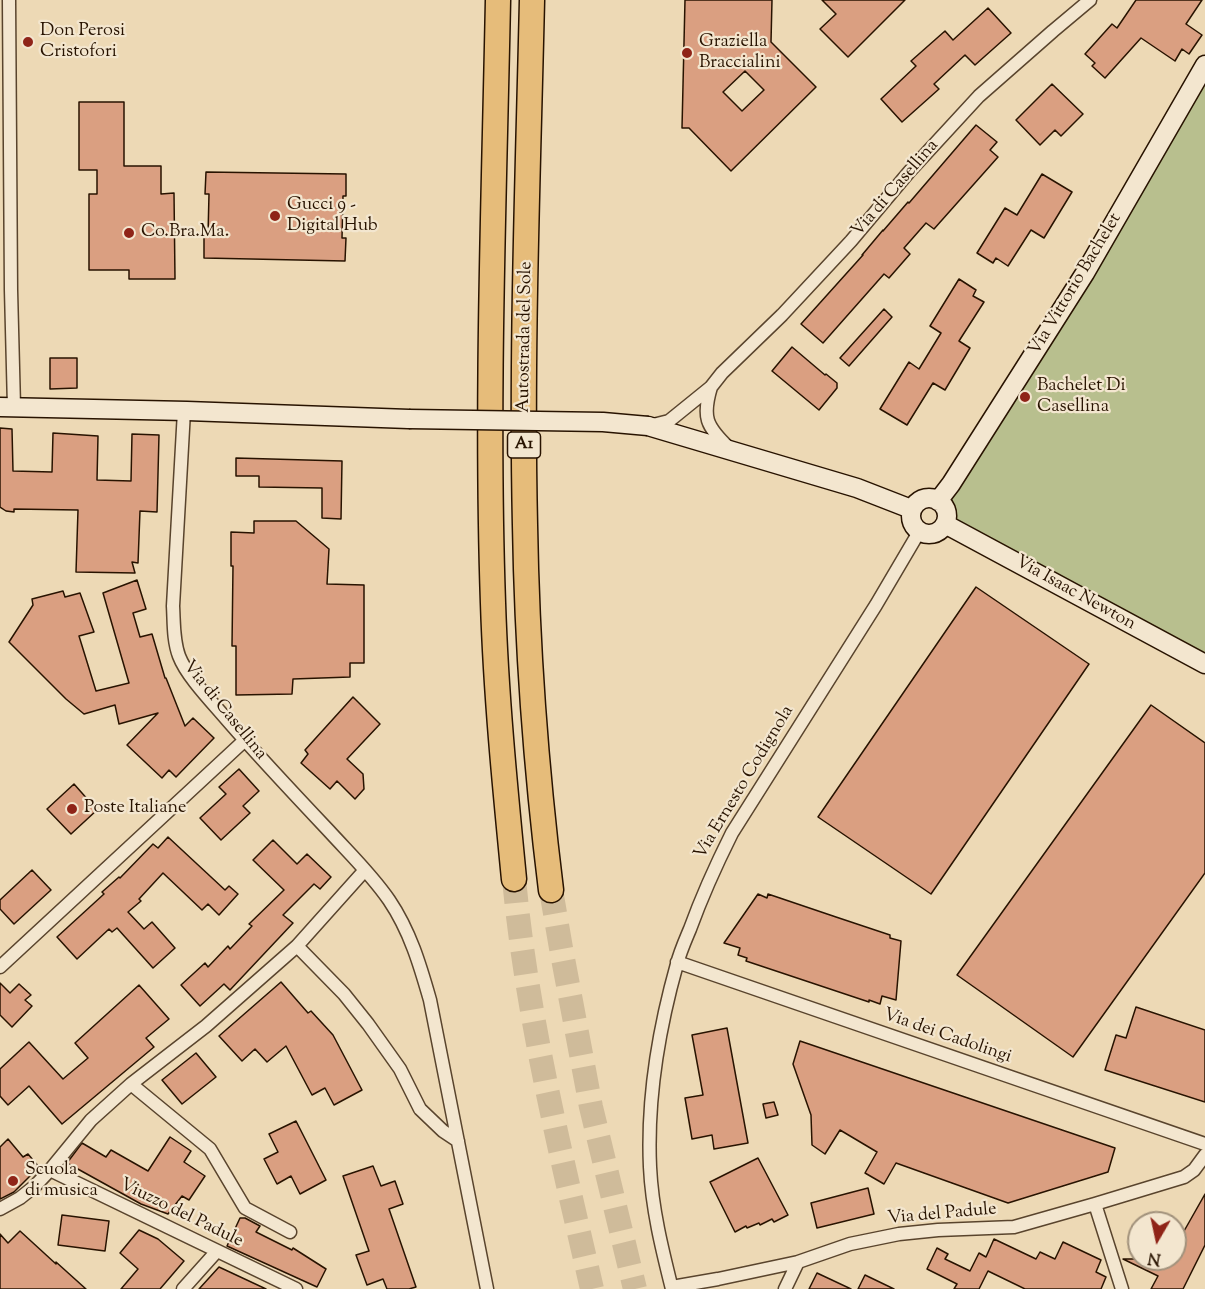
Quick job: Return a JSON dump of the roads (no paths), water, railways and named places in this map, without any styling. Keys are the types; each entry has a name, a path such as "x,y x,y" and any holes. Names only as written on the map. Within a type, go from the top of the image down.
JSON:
{"highway":[{"name":"Autostrada del Sole","path":"498,0 490,350 490,454 498,712 514,879"},
{"name":"Autostrada del Sole","path":"532,0 525,340 525,524 527,611 535,729 551,890"}],"street":[{"path":"9,0 5,287 7,407 184,411"},
{"name":"Via di Casellina","path":"485,1288 430,1000 414,948 399,916 365,870 245,740 197,684 182,662 175,630 174,594 184,411 603,422 648,426 669,422 711,387 782,315 980,96 1090,0"},
{"name":"Via Vittorio Bachelet","path":"939,501 1085,273 1205,65"},
{"path":"711,387 706,404 706,416 716,435 732,451"},
{"path":"648,426 857,488 911,509"},
{"path":"931,498 939,501 947,517 942,529 934,534 919,532 911,522 911,509 923,499 931,498"},
{"name":"Via Isaac Newton","path":"945,524 1205,664"},
{"name":"Via Ernesto Codignola","path":"672,1288 660,1239 653,1195 650,1129 653,1082 677,962 713,872 732,833 870,615 919,532"},
{"path":"0,967 245,740"},
{"path":"0,1209 27,1192 50,1170 91,1119 131,1084 206,1026 297,946 365,870"},
{"path":"297,946 344,994 368,1024 400,1069 420,1109 443,1131 458,1141"},
{"name":"Via dei Cadolingi","path":"677,962 1205,1144"},
{"path":"131,1084 210,1149 245,1208 290,1232"},
{"name":"Via del Padule","path":"672,1288 798,1262 850,1244 899,1234 1014,1227 1184,1177 1194,1170 1205,1155"},
{"name":"Viuzzo del Padule","path":"50,1170 296,1289"},
{"path":"1095,1204 1122,1289"},
{"path":"183,1289 217,1251"},
{"path":"785,1289 798,1262"}],"tunnel":[{"path":"514,879 536,1034 592,1289"},
{"path":"551,890 591,1107 635,1289"}],"place":[{"name":"Don Perosi Cristofori","path":"28,42"},
{"name":"Graziella Braccialini","path":"687,53"},
{"name":"Gucci 9 - Digital Hub","path":"275,216"},
{"name":"Co.Bra.Ma.","path":"129,233"},
{"name":"Bachelet Di Casellina","path":"1025,397"},
{"name":"Poste Italiane","path":"72,809"},
{"name":"Scuola di musica","path":"13,1181"}]}
